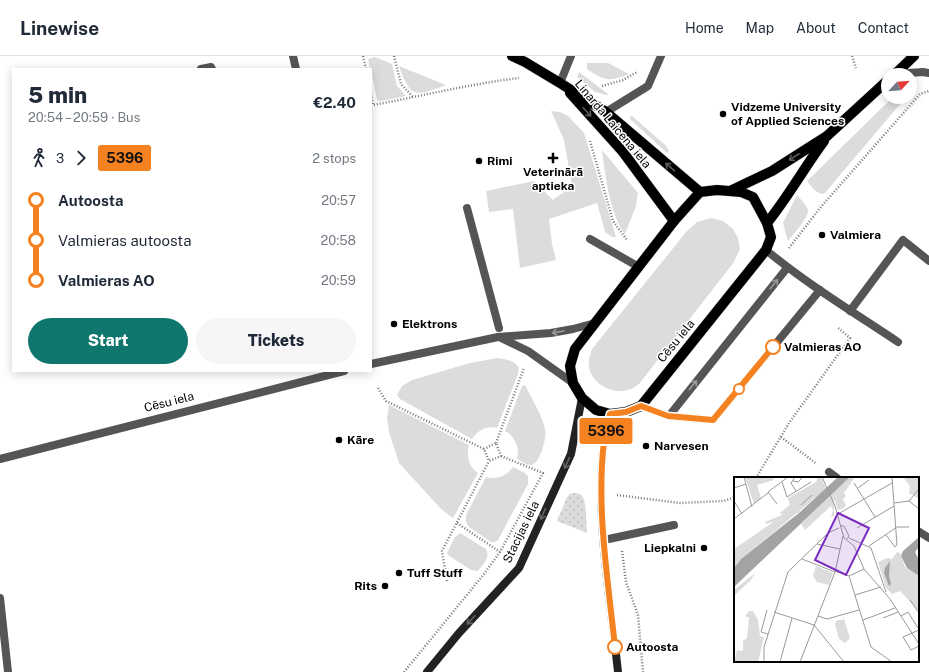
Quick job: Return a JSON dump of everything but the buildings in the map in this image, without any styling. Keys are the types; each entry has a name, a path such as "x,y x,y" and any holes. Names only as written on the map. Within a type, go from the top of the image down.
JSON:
{"main road":[{"name":"Linarda Laicena iela","path":"512,56 525,62 606,112 700,192"},
{"name":"Cēsu iela","path":"901,68 914,56"},
{"name":"Linarda Laicena iela","path":"560,83 623,152 674,221"},
{"name":"Cēsu iela","path":"730,191 772,171 827,136 881,87"},
{"name":"Cēsu iela","path":"767,223 780,207 800,174 827,136"},
{"name":"Cēsu iela","path":"641,406 766,250 771,237 767,223 753,197 741,192 717,190 700,192"},
{"path":"641,406 626,412 610,414 596,410 582,398 573,383 570,366 575,349 674,221 700,192"},
{"name":"Stacijas iela","path":"427,672 459,634 519,568 571,454 582,398"},
{"path":"610,414 604,440 601,485 604,540 618,672"}],"street":[{"path":"293,56 296,68"},
{"path":"560,83 572,56"},
{"path":"606,112 648,86 660,58"},
{"path":"917,73 929,73"},
{"path":"467,208 499,333 528,351 573,383"},
{"path":"590,239 638,267"},
{"path":"850,311 903,240 929,261"},
{"path":"766,250 787,268 898,342"},
{"path":"668,416 787,268"},
{"path":"641,406 668,416 713,420 820,290"},
{"path":"372,364 499,333 551,333 595,323"},
{"name":"Cēsu iela","path":"0,459 340,372"},
{"path":"829,472 836,477"},
{"path":"604,540 674,525"},
{"path":"919,532 929,538"},
{"path":"0,598 8,672"}],"path":[{"path":"363,56 366,68"},
{"path":"394,56 401,84 414,98"},
{"path":"852,56 856,68"},
{"path":"602,86 623,80 660,58"},
{"path":"372,100 373,105 414,98 482,83 524,77"},
{"path":"789,248 820,208 920,94 929,91"},
{"path":"590,140 613,221 627,240"},
{"path":"757,477 781,437 850,338 837,327"},
{"path":"501,456 496,443 524,368"},
{"path":"378,388 386,401 484,449 489,461"},
{"path":"781,437 829,472"},
{"path":"484,449 496,443"},
{"path":"404,672 484,574 500,552 543,473 501,456 489,461 442,551 447,580"},
{"path":"617,495 680,503 724,501 734,497"},
{"path":"457,523 500,552"},
{"path":"621,546 626,582 638,614 643,672"}],"shaded area":[{"path":"375,57 392,64 397,86 406,96 381,101 377,100 372,68 370,68 368,59"},
{"path":"587,63 608,63 629,74 611,79 603,78 587,69"},
{"path":"399,66 446,85 421,93 411,90 403,77"},
{"path":"579,72 608,94 595,92 577,77"},
{"path":"886,104 900,104 824,194 821,194 812,188 807,181"},
{"path":"551,111 560,112 568,116 584,133 616,237 612,237 605,232 597,203 549,219 552,244 556,260 520,268 513,209 489,212 486,191 534,181 553,200 572,186 564,140"},
{"path":"631,115 666,146 669,151 667,153 630,119"},
{"path":"602,150 638,193 636,206 625,234 620,226 612,205"},
{"path":"797,195 808,211 797,231 788,241 783,223"},
{"path":"711,218 723,221 733,229 738,238 740,249 734,262 639,384 629,390 621,391 601,385 592,375 589,368 589,360 592,349 687,231 697,222"},
{"path":"498,358 515,363 519,368 518,374 497,428 490,427 483,429 472,439 400,399 397,395 402,386 412,380 470,363"},
{"path":"525,385 542,419 545,433 544,444 540,455 531,465 525,464 517,459 518,451 516,443 512,436 505,431 522,386"},
{"path":"389,405 469,445 469,461 472,468 478,473 453,518 441,509 399,463 389,432 387,418"},
{"path":"513,467 528,476 528,484 498,540 491,542 469,527 466,522 466,515 486,477 494,478 501,476 508,473"},
{"path":"573,493 581,495 584,499 586,508 587,533 557,521 567,497"},
{"path":"460,533 486,549 488,555 487,558 478,571 471,570 447,553 455,537"}],"bus line":[{"name":"5396","path":"615,647 606,568 601,485 604,440 610,414 626,412 641,406 668,416 713,420 773,347"}],"place":[{"name":"Vidzeme University of Applied Sciences","path":"723,114"},
{"name":"Veterinārā aptieka","path":"553,158"},
{"name":"Rimi","path":"479,161"},
{"name":"Valmiera","path":"822,235"},
{"name":"Elektrons","path":"394,324"},
{"name":"Valmieras AO","path":"773,347"},
{"name":"Kāre","path":"339,440"},
{"name":"Narvesen","path":"646,446"},
{"name":"Liepkalni","path":"704,548"},
{"name":"Tuff Stuff","path":"399,573"},
{"name":"Rits","path":"385,586"},
{"name":"Autoosta","path":"615,647"}]}
